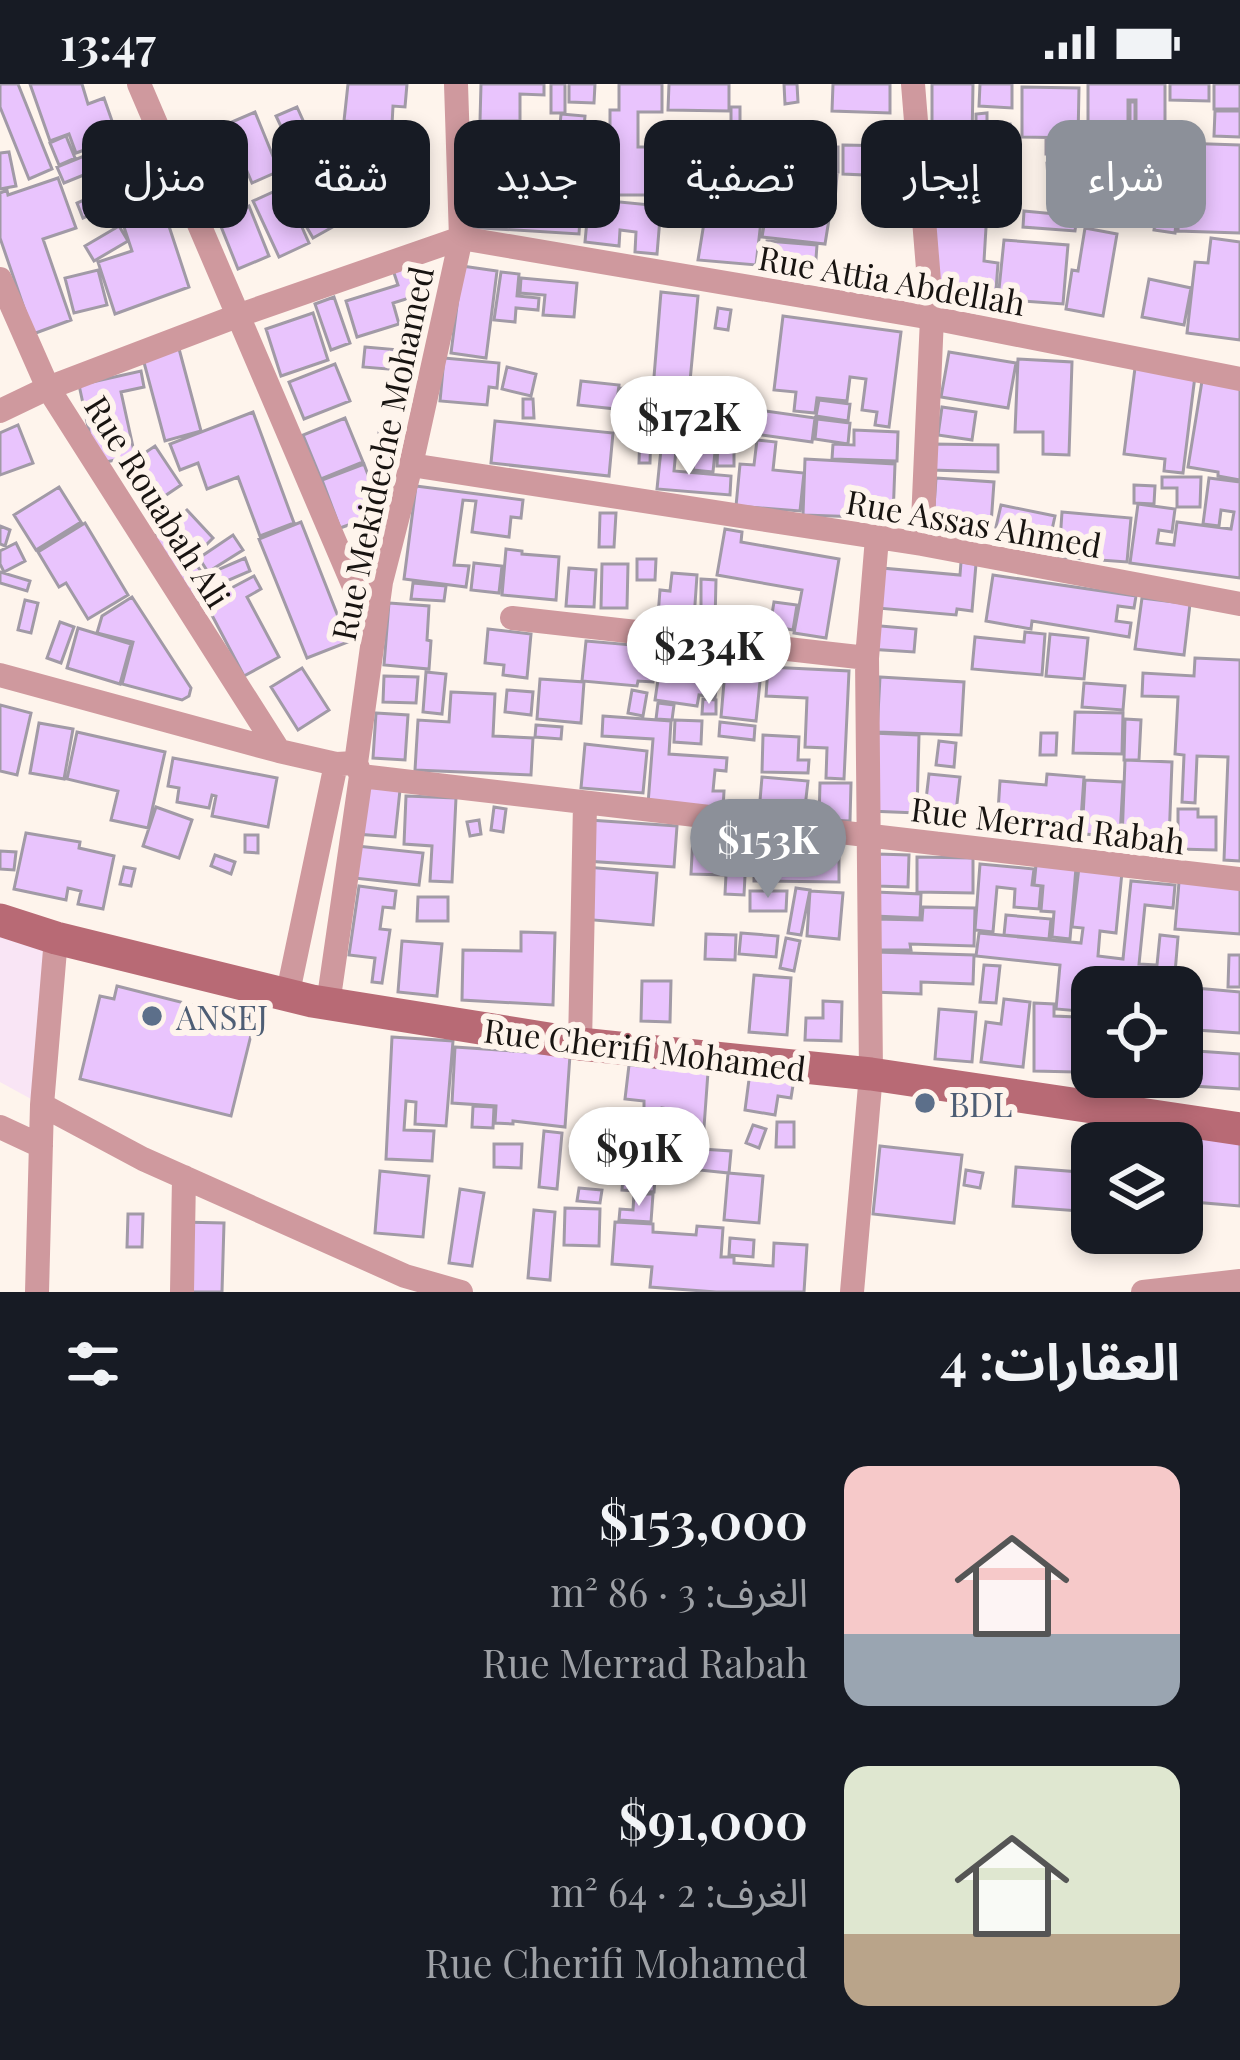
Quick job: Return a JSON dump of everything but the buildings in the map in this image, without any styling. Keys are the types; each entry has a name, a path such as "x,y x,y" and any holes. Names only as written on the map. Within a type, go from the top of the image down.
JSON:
{"street":[{"path":"139,84 373,631"},
{"name":"Rue Mekideche Mohamed","path":"351,768 382,582 461,238 456,84"},
{"path":"913,84 932,318 922,544"},
{"path":"0,411 237,316 461,238"},
{"name":"Rue Attia Abdellah","path":"461,238 932,318 1240,379"},
{"name":"Rue Rouabah Ali","path":"0,279 48,388 279,751"},
{"name":"Rue Assas Ahmed","path":"411,465 922,544 1240,604"},
{"path":"852,1292 871,1075 867,658 877,538"},
{"path":"512,618 867,658"},
{"name":"Rue Merrad Rabah","path":"0,675 351,768 585,804 1240,879"},
{"path":"287,997 351,768"},
{"path":"328,1004 351,768"},
{"path":"580,1044 585,804"},
{"name":"Rue Cherifi Mohamed","path":"0,920 328,1004 580,1044 871,1075 1240,1129"},
{"path":"37,1292 42,1105 56,938"},
{"path":"42,1105 143,1159 405,1276 461,1292"},
{"path":"0,1127 41,1146"},
{"path":"182,1292 184,1177"},
{"path":"1143,1292 1240,1281"}],"shaded area":[{"path":"0,920 56,938 42,1105 0,1082"}],"place":[{"name":"ANSEJ","path":"152,1016"},
{"name":"BDL","path":"925,1103"}]}
